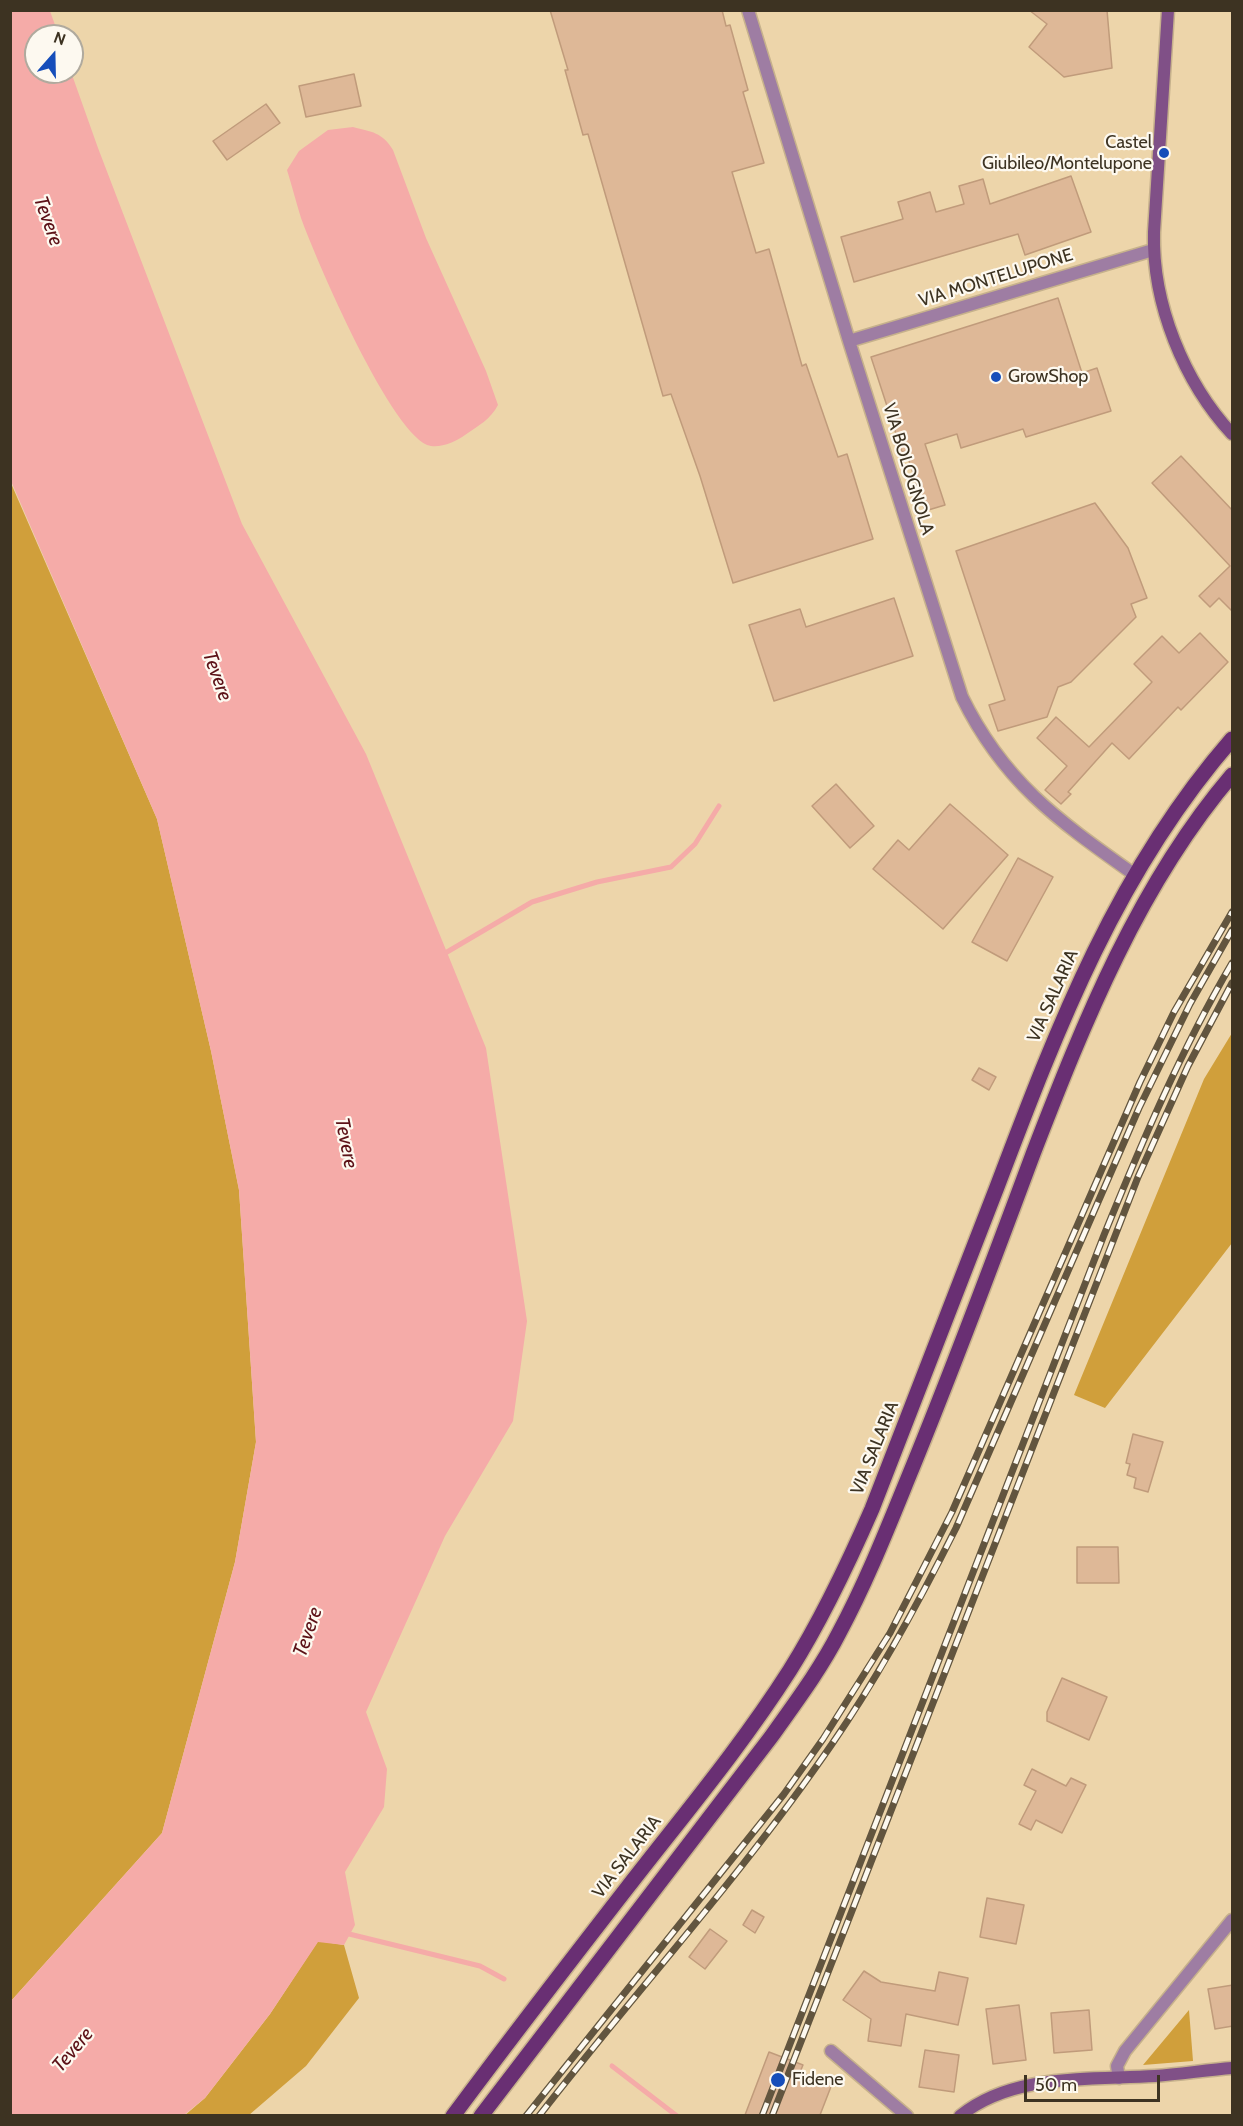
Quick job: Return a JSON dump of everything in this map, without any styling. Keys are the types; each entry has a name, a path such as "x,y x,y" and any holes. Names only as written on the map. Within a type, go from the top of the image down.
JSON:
{"main road":[{"name":"VIA SALARIA","path":"453,2115 544,1994 740,1743 791,1669 815,1627 846,1567 872,1509 1072,998 1096,946 1135,875 1182,804 1233,739"},
{"path":"481,2115 771,1737 837,1636 875,1557 935,1413 1089,1015 1132,926 1160,879 1202,814 1233,775"}],"street":[{"name":"VIA BOLOGNOLA","path":"748,10 956,685 971,716 1000,760 1040,804 1075,833 1135,875"},
{"path":"1168,10 1154,250 1158,287 1170,326 1196,386 1209,406 1233,434"},
{"name":"VIA MONTELUPONE","path":"849,341 1154,250"},
{"path":"1119,2078 1118,2066 1125,2051 1233,1920"},
{"path":"831,2051 907,2115"},
{"path":"960,2115 982,2101 1022,2087 1057,2082 1233,2068"}],"shaded area":[{"path":"10,481 157,819 211,1051 239,1190 256,1442 235,1562 162,1833 11,2001"},
{"path":"1232,1033 1232,1243 1105,1408 1074,1395 1204,1079"},
{"path":"318,1941 344,1945 359,1998 306,2066 249,2115 184,2116 205,2098 270,2014"},
{"path":"1189,2010 1193,2061 1143,2065"}],"water":[{"name":"Tevere","path":"11,10 50,11 55,24 24,24 24,84 75,84 242,524 366,754 486,1048 527,1321 513,1421 445,1536 366,1712 387,1769 384,1807 345,1872 355,1925 344,1945 318,1942 270,2014 205,2098 184,2115 11,2115 11,2001 162,1833 235,1562 256,1442 239,1190 211,1051 157,819 11,481"},
{"path":"353,127 381,136 393,150 426,238 486,371 498,405 491,415 479,425 458,440 444,445 431,446 415,436 377,382 338,306 322,269 301,218 287,170 299,151 328,130"}],"building":[{"path":"550,10 722,10 726,26 730,25 748,90 743,92 764,163 732,172 756,253 769,249 802,366 806,364 838,457 847,454 873,539 733,583 700,476 671,394 663,396 588,134 583,135 565,70 568,70"},
{"path":"1029,10 1107,10 1112,68 1064,77 1029,47 1047,24"},
{"path":"354,74 361,106 306,117 299,86"},
{"path":"266,104 280,123 227,160 213,141"},
{"path":"1071,176 1091,232 1025,255 1018,234 854,282 841,237 903,219 898,202 930,192 936,212 964,204 959,186 983,179 990,204"},
{"name":"GrowShop","path":"1058,298 1082,373 1097,368 1111,411 1026,437 1023,429 961,448 957,434 925,444 945,505 925,511 906,451 902,452 871,357"},
{"path":"1181,456 1233,511 1233,612 1219,598 1210,607 1199,596 1230,566 1152,483"},
{"path":"1095,503 1128,548 1147,598 1131,604 1136,617 1071,682 1058,687 1047,717 998,731 989,705 1005,700 956,551"},
{"path":"894,598 913,656 774,701 749,625 800,609 806,627"},
{"path":"1200,633 1228,662 1181,710 1178,707 1129,759 1112,743 1068,792 1071,794 1061,804 1045,790 1067,766 1037,738 1056,717 1089,747 1152,682 1134,664 1162,636 1179,653"},
{"path":"836,784 874,826 850,848 812,806"},
{"path":"950,804 1008,855 943,929 873,869 898,840 909,850"},
{"path":"1018,858 1053,877 1007,961 972,942"},
{"path":"979,1068 996,1077 989,1090 972,1080"},
{"path":"1133,1434 1163,1442 1148,1492 1134,1488 1136,1478 1127,1475 1130,1464 1126,1463"},
{"path":"1077,1547 1118,1547 1119,1583 1077,1583"},
{"path":"1062,1678 1107,1697 1089,1740 1047,1721 1047,1712"},
{"path":"1032,1769 1066,1786 1071,1778 1086,1785 1062,1833 1036,1820 1031,1830 1019,1824 1036,1791 1024,1785"},
{"path":"987,1898 1024,1905 1016,1944 980,1937"},
{"path":"752,1910 764,1917 755,1933 743,1925"},
{"path":"710,1929 727,1941 705,1969 689,1957"},
{"path":"864,1971 881,1982 935,1991 939,1972 968,1978 958,2025 906,2014 901,2046 868,2041 871,2019 843,2000"},
{"path":"1233,1985 1233,2026 1215,2029 1208,1989"},
{"path":"1019,2005 1026,2060 993,2064 986,2009"},
{"path":"1089,2010 1092,2050 1054,2053 1051,2013"},
{"path":"925,2050 959,2055 954,2092 919,2087"},
{"path":"769,2052 803,2065 800,2072 832,2084 820,2115 745,2115"}],"waterway":[{"path":"447,952 532,902 597,882 671,867 695,844 719,806"},
{"path":"345,1933 480,1966 504,1979"},
{"path":"612,2066 677,2116"}],"railway":[{"path":"526,2116 784,1794 823,1739 890,1633 952,1512 1140,1082 1174,1012 1232,912"},
{"path":"539,2116 726,1886 798,1792 832,1744 882,1665 956,1528 1139,1108 1190,1004 1232,930"},
{"path":"762,2116 1104,1235 1179,1063 1232,963"},
{"path":"772,2116 1138,1177 1188,1066 1232,983"}],"place":[{"name":"Castel Giubileo/Montelupone","path":"1164,153"},
{"name":"GrowShop","path":"996,377"},
{"name":"Fidene","path":"778,2080"}]}
